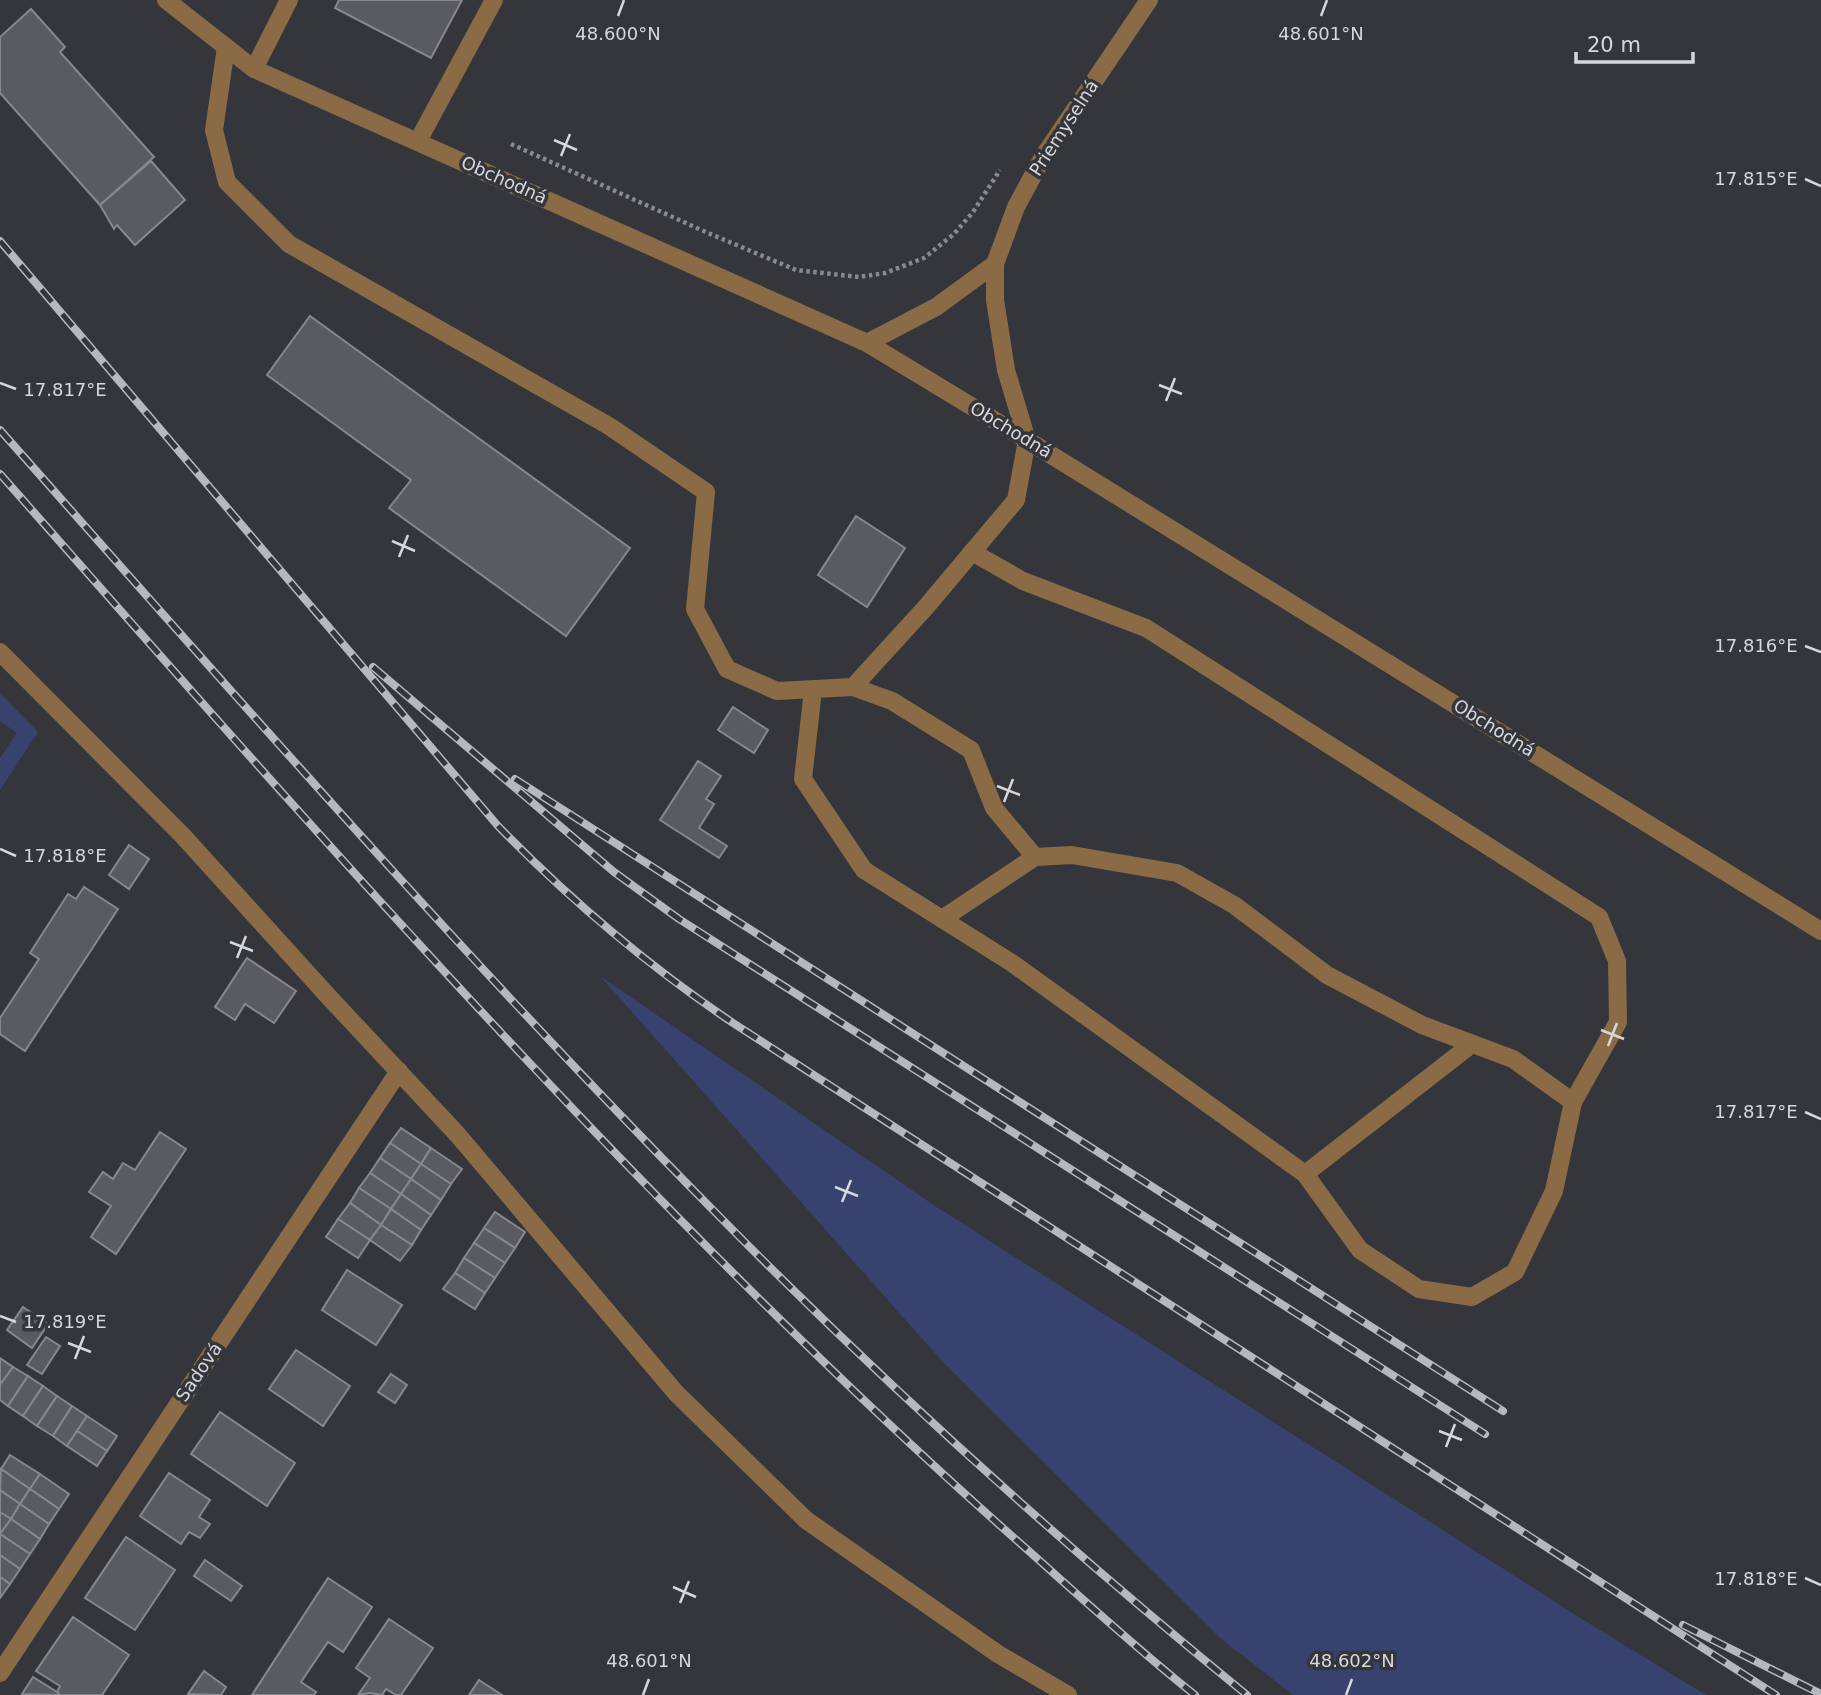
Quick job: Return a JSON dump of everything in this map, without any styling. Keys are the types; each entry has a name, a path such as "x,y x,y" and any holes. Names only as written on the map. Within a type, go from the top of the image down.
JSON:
{"street":[{"name":"Obchodná","path":"166,0 254,69 867,343 1821,931"},
{"path":"254,69 289,0"},
{"path":"418,141 494,0"},
{"name":"Priemyselná","path":"1027,440 1006,370 995,300 995,264 1016,208 1043,157 1149,0"},
{"path":"226,47 214,130 227,182 289,244 609,426 706,492 695,608 727,669 777,691 853,687 892,701 971,750 994,808 1035,857"},
{"path":"867,343 936,307 995,264"},
{"path":"853,687 926,607 1016,500 1027,440"},
{"path":"813,690 803,779 864,870 1012,963 1305,1174 1360,1250 1419,1289 1472,1297 1514,1272 1554,1191 1573,1102 1618,1022 1617,961 1599,917 1146,628 1023,580 972,552"},
{"path":"0,652 183,836 457,1134 676,1393 806,1520 998,1654 1068,1695"},
{"path":"942,919 1035,857 1072,855 1177,873 1234,905 1326,975 1422,1025 1513,1059 1573,1102"},
{"path":"1305,1174 1472,1044"},
{"name":"Sadová","path":"0,1673 399,1071"}],"path":[{"path":"511,144 796,270 859,277 885,272 924,258 954,234 973,212 1002,167"}],"shaded area":[{"path":"0,693 38,732 0,790 0,758 17,733 0,721"},
{"path":"600,976 935,1206 1590,1624 1706,1695 1293,1695 1220,1638 942,1361"}],"building":[{"path":"339,0 462,0 431,58 335,8"},
{"path":"31,9 65,47 60,52 154,157 100,205 0,93 0,37"},
{"path":"151,161 185,200 135,245 117,225 114,229 100,205"},
{"path":"310,316 630,548 566,636 389,508 411,480 267,375"},
{"path":"856,516 905,548 867,607 818,575"},
{"path":"733,707 768,730 754,753 718,730"},
{"path":"698,761 721,776 706,799 714,804 699,828 727,846 719,858 660,820"},
{"path":"129,845 149,859 129,889 109,875"},
{"path":"84,887 118,909 25,1051 0,1034 0,1018 39,959 30,953 68,894 76,899"},
{"path":"247,958 296,991 274,1023 245,1004 235,1020 215,1007"},
{"path":"401,1128 431,1148 421,1164 390,1143"},
{"path":"160,1132 186,1149 116,1254 91,1237 111,1206 89,1192 103,1172 113,1179 123,1163 135,1170"},
{"path":"390,1143 421,1164 411,1179 380,1158"},
{"path":"431,1148 462,1169 451,1184 421,1164"},
{"path":"380,1158 411,1179 401,1194 370,1173"},
{"path":"421,1164 451,1184 441,1200 411,1179"},
{"path":"370,1173 401,1194 391,1209 359,1188"},
{"path":"411,1179 441,1200 431,1215 401,1194"},
{"path":"359,1188 391,1209 381,1225 350,1203"},
{"path":"401,1194 431,1215 421,1230 391,1209"},
{"path":"350,1203 381,1225 370,1240 338,1219"},
{"path":"391,1209 421,1230 412,1245 381,1225"},
{"path":"495,1212 525,1232 515,1248 484,1228"},
{"path":"338,1219 370,1240 358,1258 326,1237"},
{"path":"381,1225 412,1245 400,1261 370,1240"},
{"path":"484,1228 515,1248 505,1263 474,1243"},
{"path":"474,1243 505,1263 495,1278 464,1258"},
{"path":"464,1258 495,1278 485,1293 455,1273"},
{"path":"347,1270 402,1305 376,1345 322,1310"},
{"path":"455,1273 485,1293 475,1309 443,1289"},
{"path":"23,1307 48,1324 32,1348 7,1330"},
{"path":"46,1337 60,1346 42,1374 27,1365"},
{"path":"296,1350 350,1386 323,1426 269,1389"},
{"path":"0,1358 13,1367 0,1385"},
{"path":"13,1367 28,1376 8,1406 0,1400 0,1385"},
{"path":"391,1374 407,1385 395,1403 378,1392"},
{"path":"28,1376 43,1386 23,1416 8,1406"},
{"path":"43,1386 57,1396 37,1426 23,1416"},
{"path":"57,1396 72,1406 53,1436 37,1426"},
{"path":"72,1406 87,1416 67,1446 53,1436"},
{"path":"220,1412 295,1463 267,1506 191,1454"},
{"path":"87,1416 117,1436 107,1451 77,1431"},
{"path":"77,1431 107,1451 97,1466 67,1446"},
{"path":"10,1455 40,1474 30,1489 1,1469"},
{"path":"1,1469 30,1489 20,1504 0,1490"},
{"path":"169,1473 210,1500 199,1517 210,1524 200,1538 189,1532 181,1544 140,1516"},
{"path":"40,1474 69,1494 59,1509 30,1489"},
{"path":"30,1489 59,1509 49,1524 20,1504"},
{"path":"0,1490 20,1504 11,1519 0,1512"},
{"path":"20,1504 49,1524 40,1539 11,1519"},
{"path":"0,1512 11,1519 0,1534"},
{"path":"11,1519 40,1539 30,1554 0,1534"},
{"path":"0,1534 30,1554 20,1569 0,1555"},
{"path":"126,1537 175,1570 135,1630 85,1598"},
{"path":"0,1555 20,1569 10,1584 0,1577"},
{"path":"205,1560 242,1586 231,1601 194,1576"},
{"path":"0,1577 10,1584 0,1598"},
{"path":"328,1578 372,1607 343,1652 328,1642 301,1682 316,1692 314,1695 252,1695"},
{"path":"73,1617 129,1655 102,1695 60,1695 57,1692 60,1686 36,1671"},
{"path":"389,1619 433,1648 401,1695 386,1689 382,1695 358,1695 370,1678 356,1668"},
{"path":"204,1671 226,1687 221,1695 188,1694"},
{"path":"33,1677 57,1692 60,1695 22,1694"},
{"path":"479,1680 502,1695 469,1695"}],"railway":[{"path":"0,241 498,826 610,931 733,1023 1776,1695"},
{"path":"0,430 439,921 528,1018 711,1208 840,1335 972,1459 1108,1579 1247,1695"},
{"path":"0,474 366,886 617,1155 745,1285 877,1413 1103,1618 1195,1695"},
{"path":"373,667 614,872 679,919 1485,1434"},
{"path":"515,779 1503,1411"},
{"path":"1683,1625 1821,1694"}]}
